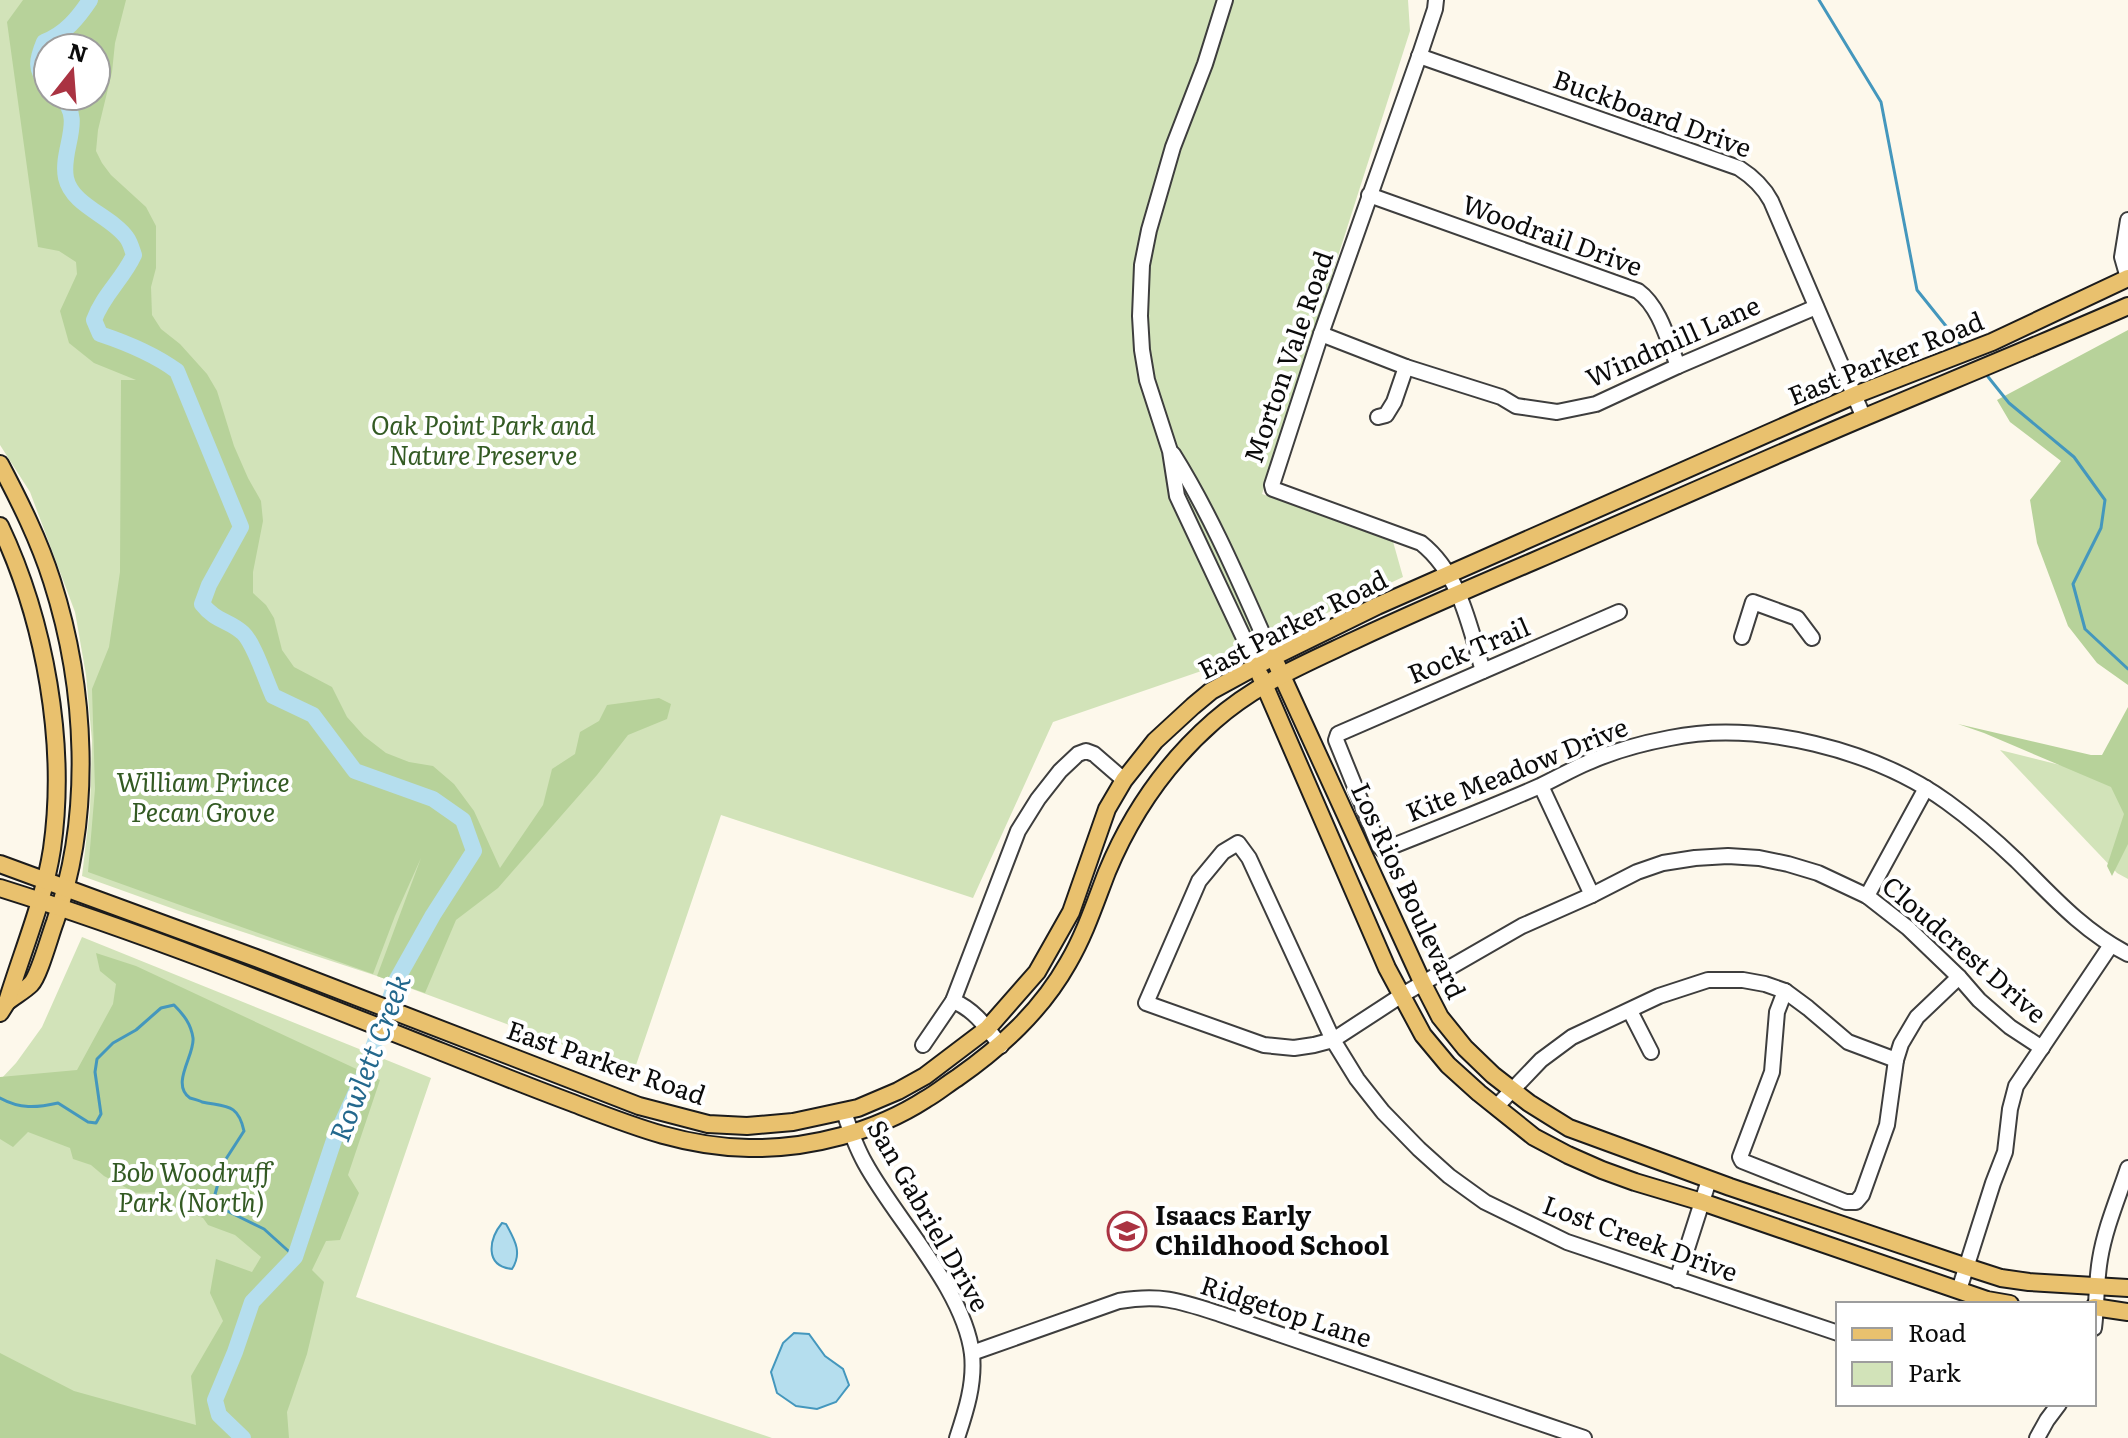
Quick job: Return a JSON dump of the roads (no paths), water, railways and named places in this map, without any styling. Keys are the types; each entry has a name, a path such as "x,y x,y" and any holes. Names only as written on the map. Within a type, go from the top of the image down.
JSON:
{"main road":[{"name":"East Parker Road","path":"0,864 256,958 639,1106 708,1124 735,1125 793,1122 844,1112 895,1092 925,1076 987,1029 1029,982 1048,955 1071,912 1107,809 1124,780 1155,741 1211,691 1377,606 1855,395 1992,342 2128,278"},
{"name":"East Parker Road","path":"0,888 61,907 249,976 633,1126 683,1141 750,1148 797,1145 851,1133 927,1099 1001,1046 1042,1002 1065,969 1090,921 1131,821 1162,774 1213,722 1263,684 1459,593 2128,306"},
{"path":"0,464 35,536 53,582 71,655 80,722 78,814 67,887 34,983 3,1007"},
{"path":"1639,490 1647,512"},
{"path":"0,526 13,552 35,618 46,665 56,759 52,850 39,900 3,1007"},
{"name":"Los Rios Boulevard","path":"1273,657 1440,1017 1465,1048 1529,1103 1569,1128 1709,1180 2001,1278 2128,1288"},
{"name":"Los Rios Boulevard","path":"1257,666 1380,951 1423,1035 1448,1065 1496,1107 1534,1137 1568,1155 1635,1182 1998,1302"},
{"path":"633,1126 639,1106"},
{"path":"735,1125 735,1147"},
{"path":"2096,1307 2128,1312"}],"street":[{"name":"Los Rios Boulevard","path":"1225,0 1169,161 1149,230 1142,265 1140,316 1147,380 1170,451 1182,511 1257,666"},
{"name":"Morton Vale Road","path":"1436,0 1272,485 1273,489 1421,543 1432,552 1459,593 1483,671"},
{"name":"Buckboard Drive","path":"1419,56 1739,168 1758,182 1771,201 1864,418"},
{"name":"Woodrail Drive","path":"1369,195 1638,291 1654,308 1678,366"},
{"path":"2128,220 2122,257 2128,278"},
{"name":"Windmill Lane","path":"1321,334 1406,367 1501,397 1516,406 1557,412 1596,404 1816,307"},
{"path":"1378,417 1386,415 1394,402 1406,367"},
{"name":"Los Rios Boulevard","path":"1170,451 1191,483 1219,537 1273,657"},
{"path":"1742,637 1753,602 1797,618 1812,638"},
{"name":"Rock Trail","path":"1383,850 1336,740 1338,734 1619,612"},
{"name":"Kite Meadow Drive","path":"1383,850 1541,786 1591,761 1631,748 1673,737 1712,734 1772,737 1824,746 1862,758 1926,788 1986,833 2085,927 2128,954"},
{"path":"923,1045 953,1001 1018,831 1038,799 1060,771 1078,754 1086,751 1094,754 1124,780"},
{"path":"1541,786 1592,895"},
{"path":"1867,896 1926,788"},
{"name":"Cloudcrest Drive","path":"1238,843 1223,852 1199,881 1146,1003 1264,1045 1294,1048 1333,1040 1402,995 1522,926 1637,872 1663,863 1728,856 1788,864 1818,873 1867,896 1908,928 2010,1027 2042,1048"},
{"name":"Lost Creek Drive","path":"1238,843 1249,858 1333,1040 1357,1079 1383,1112 1449,1176 1485,1202 1567,1242 1836,1332"},
{"path":"1959,1290 2005,1152 2016,1086 2111,945"},
{"path":"1785,991 1777,1012 1772,1072 1740,1157 1742,1161 1846,1202 1856,1202 1862,1195 1887,1125 1901,1044 1917,1017 1959,977"},
{"path":"1496,1107 1550,1052 1572,1037 1659,996 1708,980 1743,980 1785,991 1848,1042 1896,1060"},
{"path":"953,1001 963,1005 1001,1046"},
{"path":"1630,1011 1651,1052"},
{"name":"San Gabriel Drive","path":"844,1112 870,1172 959,1311 972,1353 966,1410 957,1438"},
{"path":"2095,1302 2104,1240 2128,1168"},
{"path":"1677,1280 1709,1180"},
{"name":"Ridgetop Lane","path":"972,1353 1119,1301 1168,1298 1584,1438"},
{"path":"2037,1438 2055,1406"}],"water":[{"path":"502,1223 506,1224 516,1246 517,1257 512,1269 503,1267 493,1257 492,1244"},
{"path":"794,1333 809,1334 825,1356 843,1369 849,1385 836,1402 817,1409 796,1406 777,1393 771,1372 783,1343"}],"waterway":[{"name":"Rowlett Creek","path":"62,32 90,0"},
{"path":"1819,0 1881,102 1917,290 1962,346"},
{"name":"Rowlett Creek","path":"70,112 72,124 65,167 70,188 84,203 120,230 134,255 94,320 100,334 159,359 177,371 241,527 202,604 243,633 273,696 313,715 355,771 433,799 463,820 474,851 396,981 363,1077 334,1140 295,1257 252,1302 215,1400 219,1415 243,1438"},
{"path":"1985,373 2009,403 2074,457 2105,500 2101,528 2073,584 2085,629 2128,669"},
{"path":"0,1098 28,1106 58,1103 88,1122 96,1123 101,1114 95,1072 97,1059 113,1043 136,1030 161,1008 174,1005 191,1028 193,1038 183,1077 184,1092 190,1098 230,1108 238,1115 244,1131 224,1162 214,1198 221,1208 264,1229 295,1257"}],"place":[{"name":"Isaacs Early Childhood School","path":"1127,1231"}],"park label":[{"name":"Oak Point Park and Nature Preserve","path":"483,441"},
{"name":"William Prince Pecan Grove","path":"203,798"},
{"name":"Bob Woodruff Park (North)","path":"191,1188"}]}
